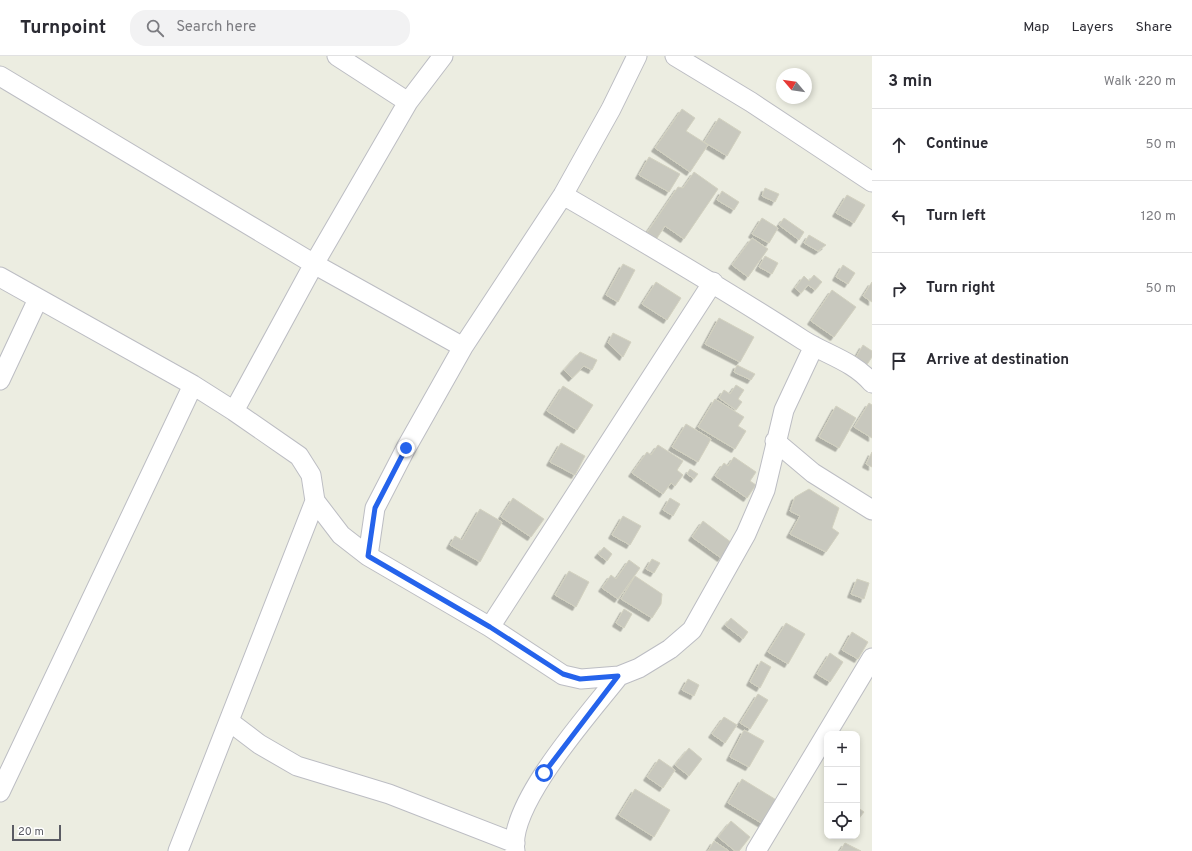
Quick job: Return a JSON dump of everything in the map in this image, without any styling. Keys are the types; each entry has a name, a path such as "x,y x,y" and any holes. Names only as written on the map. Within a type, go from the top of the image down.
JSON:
{"street":[{"path":"337,56 408,102"},
{"path":"234,411 314,264 408,102 443,56"},
{"path":"368,556 372,520 380,497 463,347 563,195 611,109 637,56"},
{"path":"675,56 751,102 872,182"},
{"path":"0,76 314,264 463,347"},
{"path":"563,195 712,282 814,346 854,366 872,383"},
{"path":"0,277 193,385 234,411 299,456 311,476 315,501 341,535 368,556 490,627 563,674 580,679 618,676 639,668 670,649 692,630 746,534 765,490 775,441 784,410 814,346"},
{"path":"490,627 712,282"},
{"path":"0,380 38,299"},
{"path":"0,792 193,385"},
{"path":"775,441 813,473 872,510"},
{"path":"178,851 230,722 315,501"},
{"path":"756,851 872,658"},
{"path":"230,722 259,744 297,766 389,794 515,847 519,820 544,773 618,676"}],"building":[{"path":"682,109 695,118 686,131 708,145 690,172 655,148"},
{"path":"719,118 741,132 727,156 704,142"},
{"path":"649,157 680,174 669,192 639,175"},
{"path":"694,172 718,189 684,239 665,226 655,241 646,234 678,187 683,188"},
{"path":"765,188 779,194 775,202 762,196"},
{"path":"722,191 739,202 734,210 717,200"},
{"path":"847,195 865,205 854,223 836,213"},
{"path":"762,218 778,228 769,243 752,234"},
{"path":"784,218 804,232 799,240 779,225"},
{"path":"809,235 826,245 818,251 804,243"},
{"path":"752,238 768,249 748,277 732,265"},
{"path":"765,256 778,263 772,274 759,267"},
{"path":"623,264 635,270 618,302 606,295"},
{"path":"843,265 855,273 848,284 836,277"},
{"path":"814,275 822,282 815,290 808,285 801,293 795,288 804,276 809,281"},
{"path":"656,282 681,298 667,320 642,304"},
{"path":"872,282 872,302 863,296"},
{"path":"832,290 856,307 834,337 811,321"},
{"path":"719,318 754,337 740,362 705,344"},
{"path":"613,333 631,342 623,357 608,343"},
{"path":"863,345 872,351 872,357 866,366 855,359"},
{"path":"580,352 597,360 592,370 584,366 572,378 564,370"},
{"path":"737,365 755,374 751,380 734,372"},
{"path":"736,385 744,390 738,399 742,402 736,410 719,398 724,390 730,394"},
{"path":"563,386 593,405 577,430 547,411"},
{"path":"715,399 744,417 738,426 746,431 735,449 698,427"},
{"path":"869,403 872,405 872,438 854,427"},
{"path":"836,406 856,418 839,448 819,437"},
{"path":"686,424 711,439 698,462 672,447"},
{"path":"561,443 585,456 575,475 550,462"},
{"path":"658,445 683,461 677,470 683,475 675,486 671,483 663,494 632,473 647,452 651,455"},
{"path":"872,452 872,467 866,464"},
{"path":"734,457 756,472 750,481 756,485 747,498 715,476 724,463 728,466"},
{"path":"690,469 698,474 694,479 687,474"},
{"path":"809,489 839,508 832,528 839,533 826,552 790,534 800,516 790,511 795,497"},
{"path":"513,498 544,519 531,537 501,517"},
{"path":"670,498 680,504 673,516 663,510"},
{"path":"480,509 502,522 480,562 450,545 455,536 462,540"},
{"path":"623,516 641,526 630,545 612,535"},
{"path":"703,521 732,543 721,558 692,537"},
{"path":"604,547 612,554 607,561 598,554"},
{"path":"652,559 660,563 654,573 646,569"},
{"path":"629,560 640,568 618,599 602,588 611,575 616,579"},
{"path":"569,571 589,582 576,607 555,595"},
{"path":"635,576 662,594 661,604 652,618 621,599"},
{"path":"857,579 869,583 864,599 851,594"},
{"path":"624,609 632,614 624,628 616,623"},
{"path":"731,618 748,632 743,639 725,625"},
{"path":"786,623 805,634 788,664 768,652"},
{"path":"852,632 868,642 858,659 842,650"},
{"path":"830,653 843,662 830,682 817,674"},
{"path":"761,661 771,667 760,688 750,682"},
{"path":"688,679 699,685 694,696 682,690"},
{"path":"758,694 768,700 750,729 740,723"},
{"path":"724,717 737,725 725,743 712,734"},
{"path":"744,730 764,741 749,767 730,757"},
{"path":"689,748 702,759 689,776 675,765"},
{"path":"659,759 675,770 663,788 647,777"},
{"path":"742,779 778,801 763,824 728,803"},
{"path":"635,789 670,810 654,837 619,815"},
{"path":"860,809 864,812 860,817"},
{"path":"731,821 750,837 739,851 735,851 718,837"},
{"path":"714,841 729,851 708,851"},
{"path":"845,843 861,851 840,851"}],"route":[{"path":"406,448 375,508 372,520 368,556 490,627 563,674 580,679 618,676 544,773"}]}
